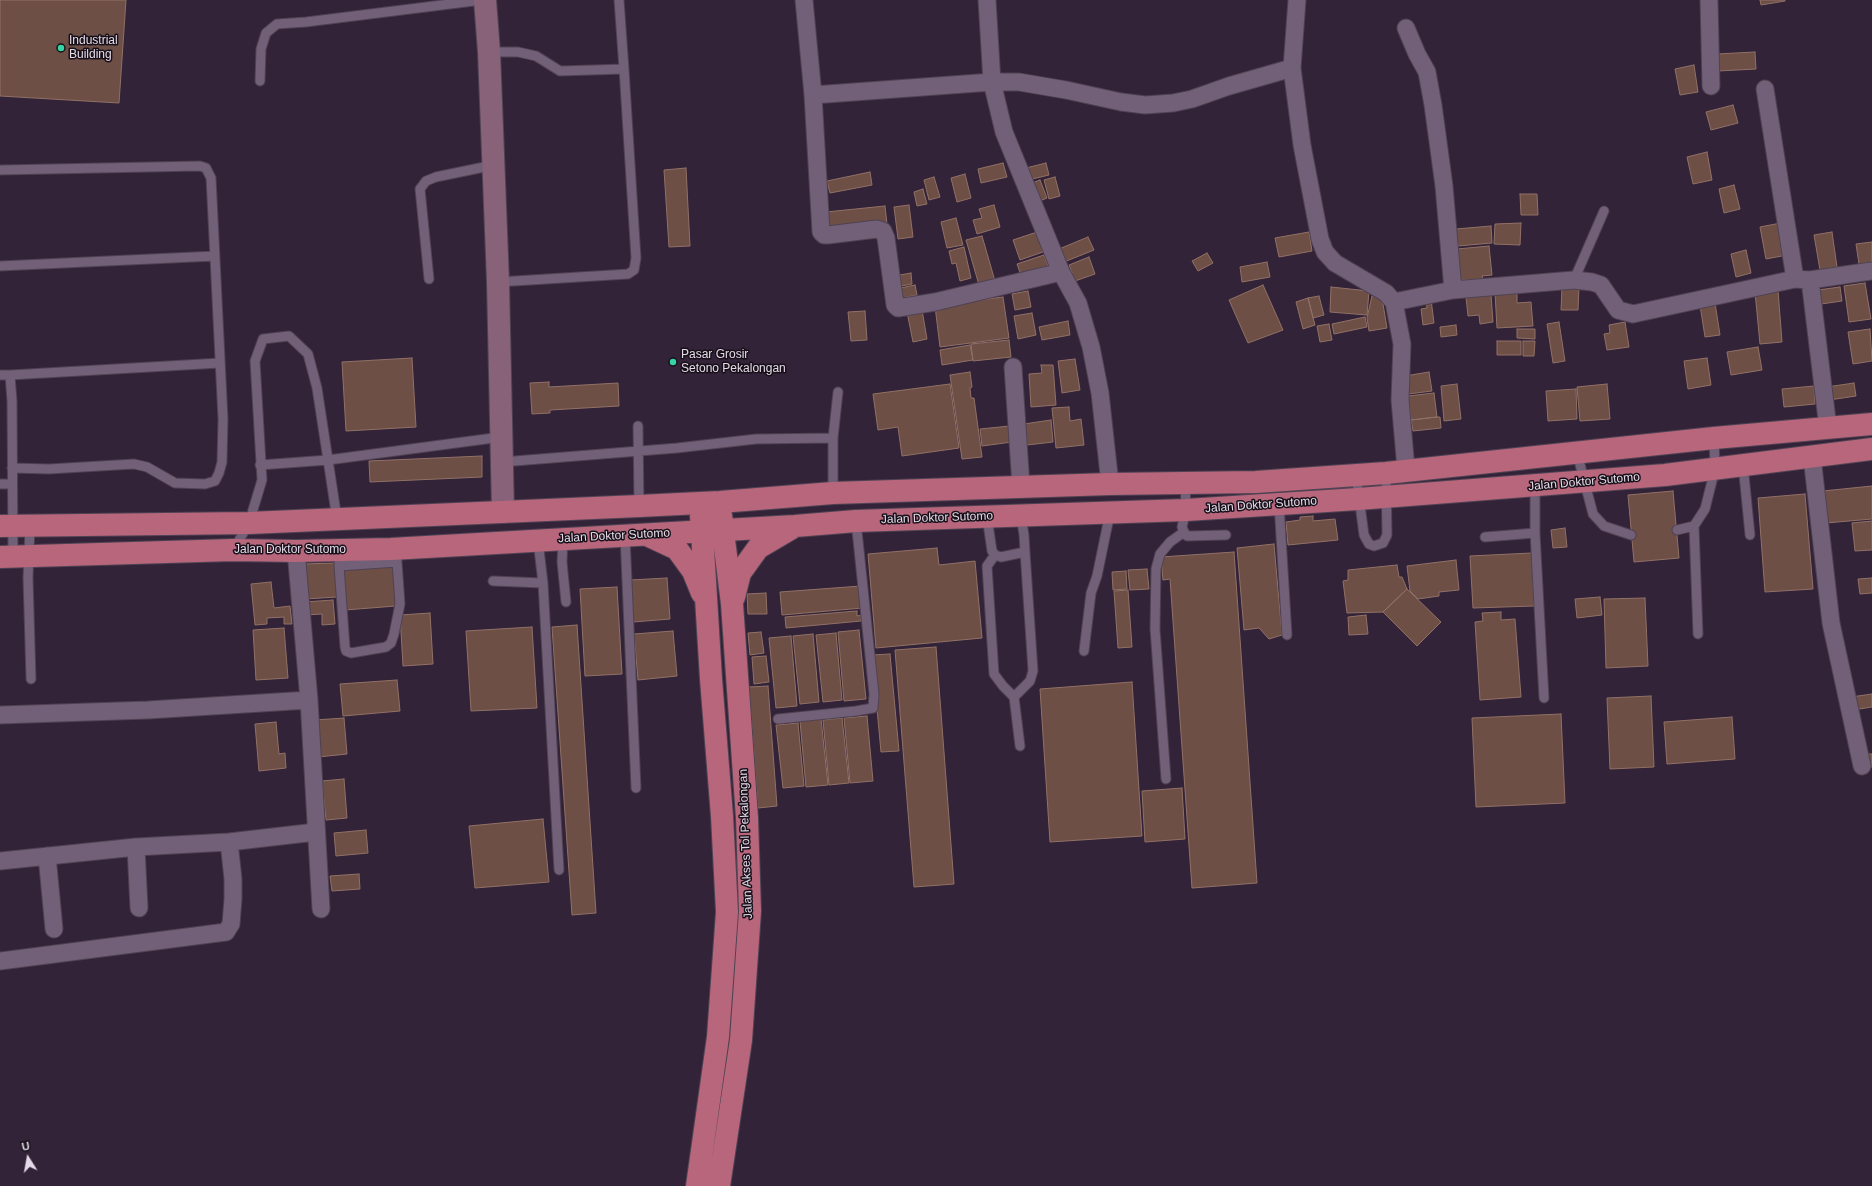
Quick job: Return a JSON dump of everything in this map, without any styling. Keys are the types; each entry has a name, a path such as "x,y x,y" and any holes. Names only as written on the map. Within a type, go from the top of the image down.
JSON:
{"highway":[{"name":"Jalan Doktor Sutomo","path":"14,526 337,519 710,503 833,493 1021,486 1185,482 1256,482 1356,475 1714,438 1872,424"},
{"name":"Jalan Doktor Sutomo","path":"14,557 233,550 296,551 340,558 397,555 563,538 713,531 856,521 1186,510 1358,499 1665,475 1872,449"},
{"name":"Jalan Akses Tol Pekalongan","path":"710,503 713,531 732,604 747,818 750,911 741,1040 719,1186"},
{"path":"732,604 740,573 758,548 795,526"},
{"name":"Jalan Akses Tol Pekalongan","path":"697,1186 718,1037 727,912 722,816 707,605 713,531"},
{"path":"634,535 677,550 693,571 707,605"}],"street":[{"path":"484,0 489,52 494,164 503,512"},
{"path":"804,0 813,95 821,232 824,235 828,235 877,229 883,231 886,238 895,305 898,308 935,302 1060,272"},
{"path":"988,0 992,82 1004,132 1060,272 1078,303 1091,346 1100,393 1110,484"},
{"path":"1297,0 1292,68 1302,145 1320,239 1325,252 1335,262 1386,293 1394,302 1402,344 1396,471"},
{"path":"1709,0 1711,86"},
{"path":"1406,28 1416,54 1427,72 1433,105 1444,186 1453,290"},
{"path":"813,95 992,82 1019,82 1121,102 1145,105 1173,103 1192,99 1229,86 1292,68"},
{"path":"1765,89 1803,280 1828,428"},
{"path":"1394,302 1453,290 1574,280 1592,282 1601,285 1618,310 1633,314 1803,280 1872,271"},
{"path":"1013,367 1021,486"},
{"path":"1812,457 1831,623 1862,766"},
{"path":"296,551 309,700 321,909"},
{"path":"0,715 148,710 309,700"},
{"path":"0,860 136,847 228,842 316,832"},
{"path":"0,962 122,944 226,932 231,924 233,899 233,879 228,842"},
{"path":"136,847 139,908"},
{"path":"47,856 54,929"}],"lane":[{"path":"260,81 261,49 266,34 277,24 306,22 484,0"},
{"path":"498,282 628,274 634,270 636,258 619,0"},
{"path":"489,52 518,52 536,56 560,71 624,69"},
{"path":"429,279 420,189 426,181 436,177 494,164"},
{"path":"0,170 200,166 206,168 211,178 224,446 222,462 214,481 205,484 175,483 147,466 134,464 49,469 12,468"},
{"path":"1574,280 1604,211"},
{"path":"0,266 215,256"},
{"path":"233,550 249,522 262,480 255,361 263,339 289,336 308,354 317,388 337,519"},
{"path":"0,375 10,376 220,363"},
{"path":"10,376 12,401 14,557 31,679"},
{"path":"833,493 834,438 838,392"},
{"path":"638,426 639,506"},
{"path":"260,466 328,460 501,437"},
{"path":"502,462 638,451 756,439 834,438"},
{"path":"1698,634 1694,526 1705,509 1715,469 1714,438"},
{"path":"1577,452 1593,514 1604,526 1631,535"},
{"path":"1743,465 1750,535"},
{"path":"1356,475 1364,535 1369,544 1374,546 1383,543 1387,535 1386,496 1396,471"},
{"path":"1185,482 1186,510 1182,527 1184,532 1188,536 1226,535"},
{"path":"0,484 12,484"},
{"path":"1535,486 1535,533 1544,698"},
{"path":"1279,504 1287,635"},
{"path":"1084,651 1091,594 1097,576 1110,512"},
{"path":"1014,697 1030,681 1033,671 1024,535 1021,516"},
{"path":"987,517 992,551 995,555 1000,557 1025,552"},
{"path":"778,718 856,711 873,708 874,694 856,521"},
{"path":"14,526 14,557"},
{"path":"1677,530 1694,526"},
{"path":"1166,779 1155,629 1156,569 1160,554 1170,542 1184,532"},
{"path":"1485,537 1535,533"},
{"path":"634,535 636,788"},
{"path":"563,538 562,562 566,602"},
{"path":"538,541 543,583 559,870"},
{"path":"340,558 345,647 346,652 351,653 386,647 391,643 400,604 397,555"},
{"path":"995,555 987,566 994,674 1014,697 1020,746"},
{"path":"493,580 543,583"}],"building":[{"name":"Industrial Building","path":"0,0 126,0 119,103 0,96"},
{"path":"1760,0 1785,0 1785,1 1761,5"},
{"path":"1755,52 1756,69 1718,71 1717,54"},
{"path":"1694,65 1698,92 1680,95 1675,69"},
{"path":"1733,105 1738,123 1711,130 1706,112"},
{"path":"1707,152 1712,180 1693,184 1687,157"},
{"path":"1003,163 1007,177 981,183 978,169"},
{"path":"1046,163 1049,175 1028,180 1026,168"},
{"path":"686,168 690,246 669,247 664,170"},
{"path":"870,172 872,185 830,193 827,181"},
{"path":"965,174 971,198 957,202 951,178"},
{"path":"934,177 940,197 929,200 924,180"},
{"path":"1055,177 1060,196 1049,199 1044,180"},
{"path":"1040,180 1047,198 1035,203 1027,185"},
{"path":"1734,185 1740,209 1724,213 1719,189"},
{"path":"923,189 927,204 917,206 914,192"},
{"path":"1520,194 1537,194 1538,215 1521,215"},
{"path":"909,205 913,237 898,239 894,207"},
{"path":"994,205 1000,227 977,234 973,220 982,218 979,209"},
{"path":"885,206 887,224 828,230 826,212"},
{"path":"956,218 963,245 947,248 941,222"},
{"path":"1521,223 1520,245 1494,244 1495,224"},
{"path":"1781,223 1787,255 1766,259 1760,227"},
{"path":"1491,226 1492,243 1458,246 1456,229"},
{"path":"1037,232 1043,252 1020,260 1013,240"},
{"path":"1309,232 1312,251 1279,257 1275,238"},
{"path":"1832,232 1837,267 1820,270 1814,235"},
{"path":"982,236 995,281 979,285 966,240"},
{"path":"1088,237 1094,250 1064,262 1059,249"},
{"path":"1872,242 1872,262 1859,264 1856,244"},
{"path":"1489,246 1492,275 1482,276 1483,279 1460,280 1457,249"},
{"path":"964,247 971,278 960,281 956,263 952,264 949,251"},
{"path":"1746,250 1751,273 1736,277 1731,254"},
{"path":"1207,253 1213,263 1198,271 1192,261"},
{"path":"1044,255 1049,268 1022,278 1017,264"},
{"path":"1089,257 1095,274 1075,281 1069,265"},
{"path":"1267,262 1270,277 1242,282 1240,267"},
{"path":"911,273 912,284 896,287 894,276"},
{"path":"1865,283 1871,319 1849,322 1844,286"},
{"path":"915,285 917,295 898,299 896,289"},
{"path":"1263,285 1283,330 1248,343 1229,300"},
{"path":"1331,287 1369,291 1367,315 1330,312"},
{"path":"1562,287 1579,287 1578,310 1561,310"},
{"path":"1840,287 1842,301 1821,304 1818,290"},
{"path":"1778,290 1782,342 1760,344 1755,292"},
{"path":"1028,291 1031,307 1015,310 1012,294"},
{"path":"1517,291 1517,303 1531,302 1533,326 1497,328 1495,293"},
{"path":"1491,294 1493,322 1480,324 1479,315 1468,316 1466,297"},
{"path":"1319,296 1324,315 1313,318 1308,298"},
{"path":"1372,296 1382,298 1387,328 1369,331 1367,318"},
{"path":"1003,297 1009,338 940,347 935,306"},
{"path":"1308,298 1315,325 1303,329 1296,302"},
{"path":"1431,299 1434,323 1423,325 1421,309 1427,308 1426,300"},
{"path":"1715,303 1720,335 1705,337 1700,305"},
{"path":"922,310 927,339 913,342 907,312"},
{"path":"865,311 867,340 851,341 848,312"},
{"path":"1032,313 1036,335 1018,339 1014,316"},
{"path":"1365,317 1367,327 1334,334 1332,324"},
{"path":"1068,321 1070,335 1042,340 1039,327"},
{"path":"1559,322 1565,361 1553,363 1547,324"},
{"path":"1625,322 1629,347 1607,350 1604,334 1610,333 1609,325"},
{"path":"1329,324 1332,340 1320,342 1317,326"},
{"path":"1456,325 1457,335 1441,337 1440,327"},
{"path":"1517,329 1535,329 1535,339 1517,338"},
{"path":"1870,329 1872,361 1853,364 1848,332"},
{"path":"1009,340 1011,357 973,361 971,344"},
{"path":"1497,341 1521,341 1521,355 1497,355"},
{"path":"1523,341 1535,341 1534,356 1523,356"},
{"path":"970,345 973,360 942,365 940,350"},
{"path":"1758,347 1762,370 1731,375 1727,352"},
{"path":"412,358 416,427 346,431 342,362"},
{"path":"1707,358 1711,385 1688,389 1684,361"},
{"path":"1075,359 1080,390 1062,393 1058,361"},
{"path":"1041,365 1053,365 1056,405 1031,407 1029,374 1042,373"},
{"path":"970,372 972,387 970,388 971,398 974,398 982,457 962,459 950,375"},
{"path":"1429,372 1432,391 1408,394 1405,376"},
{"path":"549,382 549,387 618,383 619,406 550,410 550,413 532,414 530,383"},
{"path":"1854,383 1856,396 1829,400 1827,387"},
{"path":"950,384 959,448 902,456 898,427 878,430 873,394"},
{"path":"1457,384 1461,419 1444,421 1441,386"},
{"path":"1607,384 1610,419 1580,421 1577,387"},
{"path":"1814,386 1815,404 1784,407 1782,389"},
{"path":"1576,389 1577,419 1548,421 1546,391"},
{"path":"1434,393 1437,417 1411,420 1408,396"},
{"path":"1069,407 1070,421 1081,419 1084,445 1056,448 1052,408"},
{"path":"1440,417 1441,428 1413,431 1411,420"},
{"path":"1051,420 1053,442 1027,445 1024,424"},
{"path":"1010,426 1012,442 982,446 980,429"},
{"path":"482,456 482,477 370,482 369,461"},
{"path":"1872,486 1872,519 1826,523 1823,491"},
{"path":"1673,491 1679,558 1634,562 1628,495"},
{"path":"1805,494 1813,589 1765,592 1758,498"},
{"path":"1313,516 1313,521 1335,519 1338,540 1288,545 1286,522 1300,520 1300,517"},
{"path":"1872,521 1872,550 1855,551 1852,523"},
{"path":"1565,528 1567,547 1553,548 1551,530"},
{"path":"1274,544 1282,635 1269,639 1259,628 1244,630 1237,548"},
{"path":"937,548 939,565 975,561 982,638 876,648 868,554"},
{"path":"1234,552 1257,883 1192,888 1170,579 1163,580 1161,557"},
{"path":"1532,553 1534,606 1473,608 1470,556"},
{"path":"1456,560 1459,590 1439,592 1439,596 1418,599 1410,591 1407,566"},
{"path":"335,563 337,597 305,599 304,564"},
{"path":"1397,565 1399,577 1402,577 1407,589 1383,612 1347,613 1343,581 1348,580 1348,570"},
{"path":"393,567 396,606 345,610 342,570"},
{"path":"1147,569 1149,589 1130,590 1128,570"},
{"path":"1126,571 1127,589 1113,590 1112,572"},
{"path":"667,578 670,619 633,622 630,580"},
{"path":"1872,578 1872,593 1860,594 1858,579"},
{"path":"271,582 274,608 290,606 292,624 284,624 284,617 267,618 267,624 255,625 251,584"},
{"path":"861,586 863,608 782,615 780,592"},
{"path":"617,587 622,674 585,676 580,589"},
{"path":"1407,589 1441,622 1417,646 1383,612"},
{"path":"1128,590 1132,647 1118,648 1114,591"},
{"path":"766,593 767,614 748,614 747,594"},
{"path":"1600,597 1602,615 1577,618 1575,599"},
{"path":"1645,598 1648,666 1606,668 1604,599"},
{"path":"333,600 335,624 322,625 322,614 305,615 304,602"},
{"path":"857,611 857,616 861,615 861,621 786,628 785,617"},
{"path":"1501,612 1501,620 1515,619 1521,697 1480,700 1475,622 1483,621 1482,613"},
{"path":"430,613 433,664 403,666 400,615"},
{"path":"1366,615 1368,634 1349,635 1348,617"},
{"path":"577,625 596,913 572,915 552,627"},
{"path":"532,627 537,708 471,711 466,631"},
{"path":"284,628 288,678 256,680 253,630"},
{"path":"859,630 866,699 844,701 838,632"},
{"path":"673,631 677,676 638,680 634,634"},
{"path":"761,632 764,653 750,655 748,633"},
{"path":"836,633 842,700 823,702 816,635"},
{"path":"813,634 819,702 800,704 793,636"},
{"path":"791,636 797,706 776,708 769,638"},
{"path":"936,647 954,884 914,887 895,650"},
{"path":"890,654 899,751 881,752 872,655"},
{"path":"766,656 769,682 754,684 752,657"},
{"path":"397,680 400,711 343,716 340,684"},
{"path":"1132,682 1142,836 1050,842 1040,689"},
{"path":"768,686 777,806 758,808 749,687"},
{"path":"1872,694 1872,707 1853,710 1851,697"},
{"path":"1651,696 1654,767 1610,769 1607,698"},
{"path":"1561,714 1565,803 1476,807 1472,718"},
{"path":"867,716 873,781 850,783 844,718"},
{"path":"1732,717 1735,759 1667,764 1664,722"},
{"path":"344,718 347,754 318,757 315,720"},
{"path":"842,718 849,783 829,785 823,720"},
{"path":"821,719 828,785 806,787 800,721"},
{"path":"276,722 279,754 285,753 286,768 259,771 255,724"},
{"path":"798,723 804,786 783,788 776,725"},
{"path":"1868,754 1872,754 1872,767 1870,767"},
{"path":"344,779 347,818 326,820 322,781"},
{"path":"1182,788 1185,839 1145,842 1142,791"},
{"path":"543,819 549,882 475,888 469,826"},
{"path":"366,830 368,853 336,856 334,833"},
{"path":"359,874 360,889 332,891 330,876"}],"place":[{"name":"Industrial Building","path":"61,48"},
{"name":"Pasar Grosir Setono Pekalongan","path":"673,362"}]}
